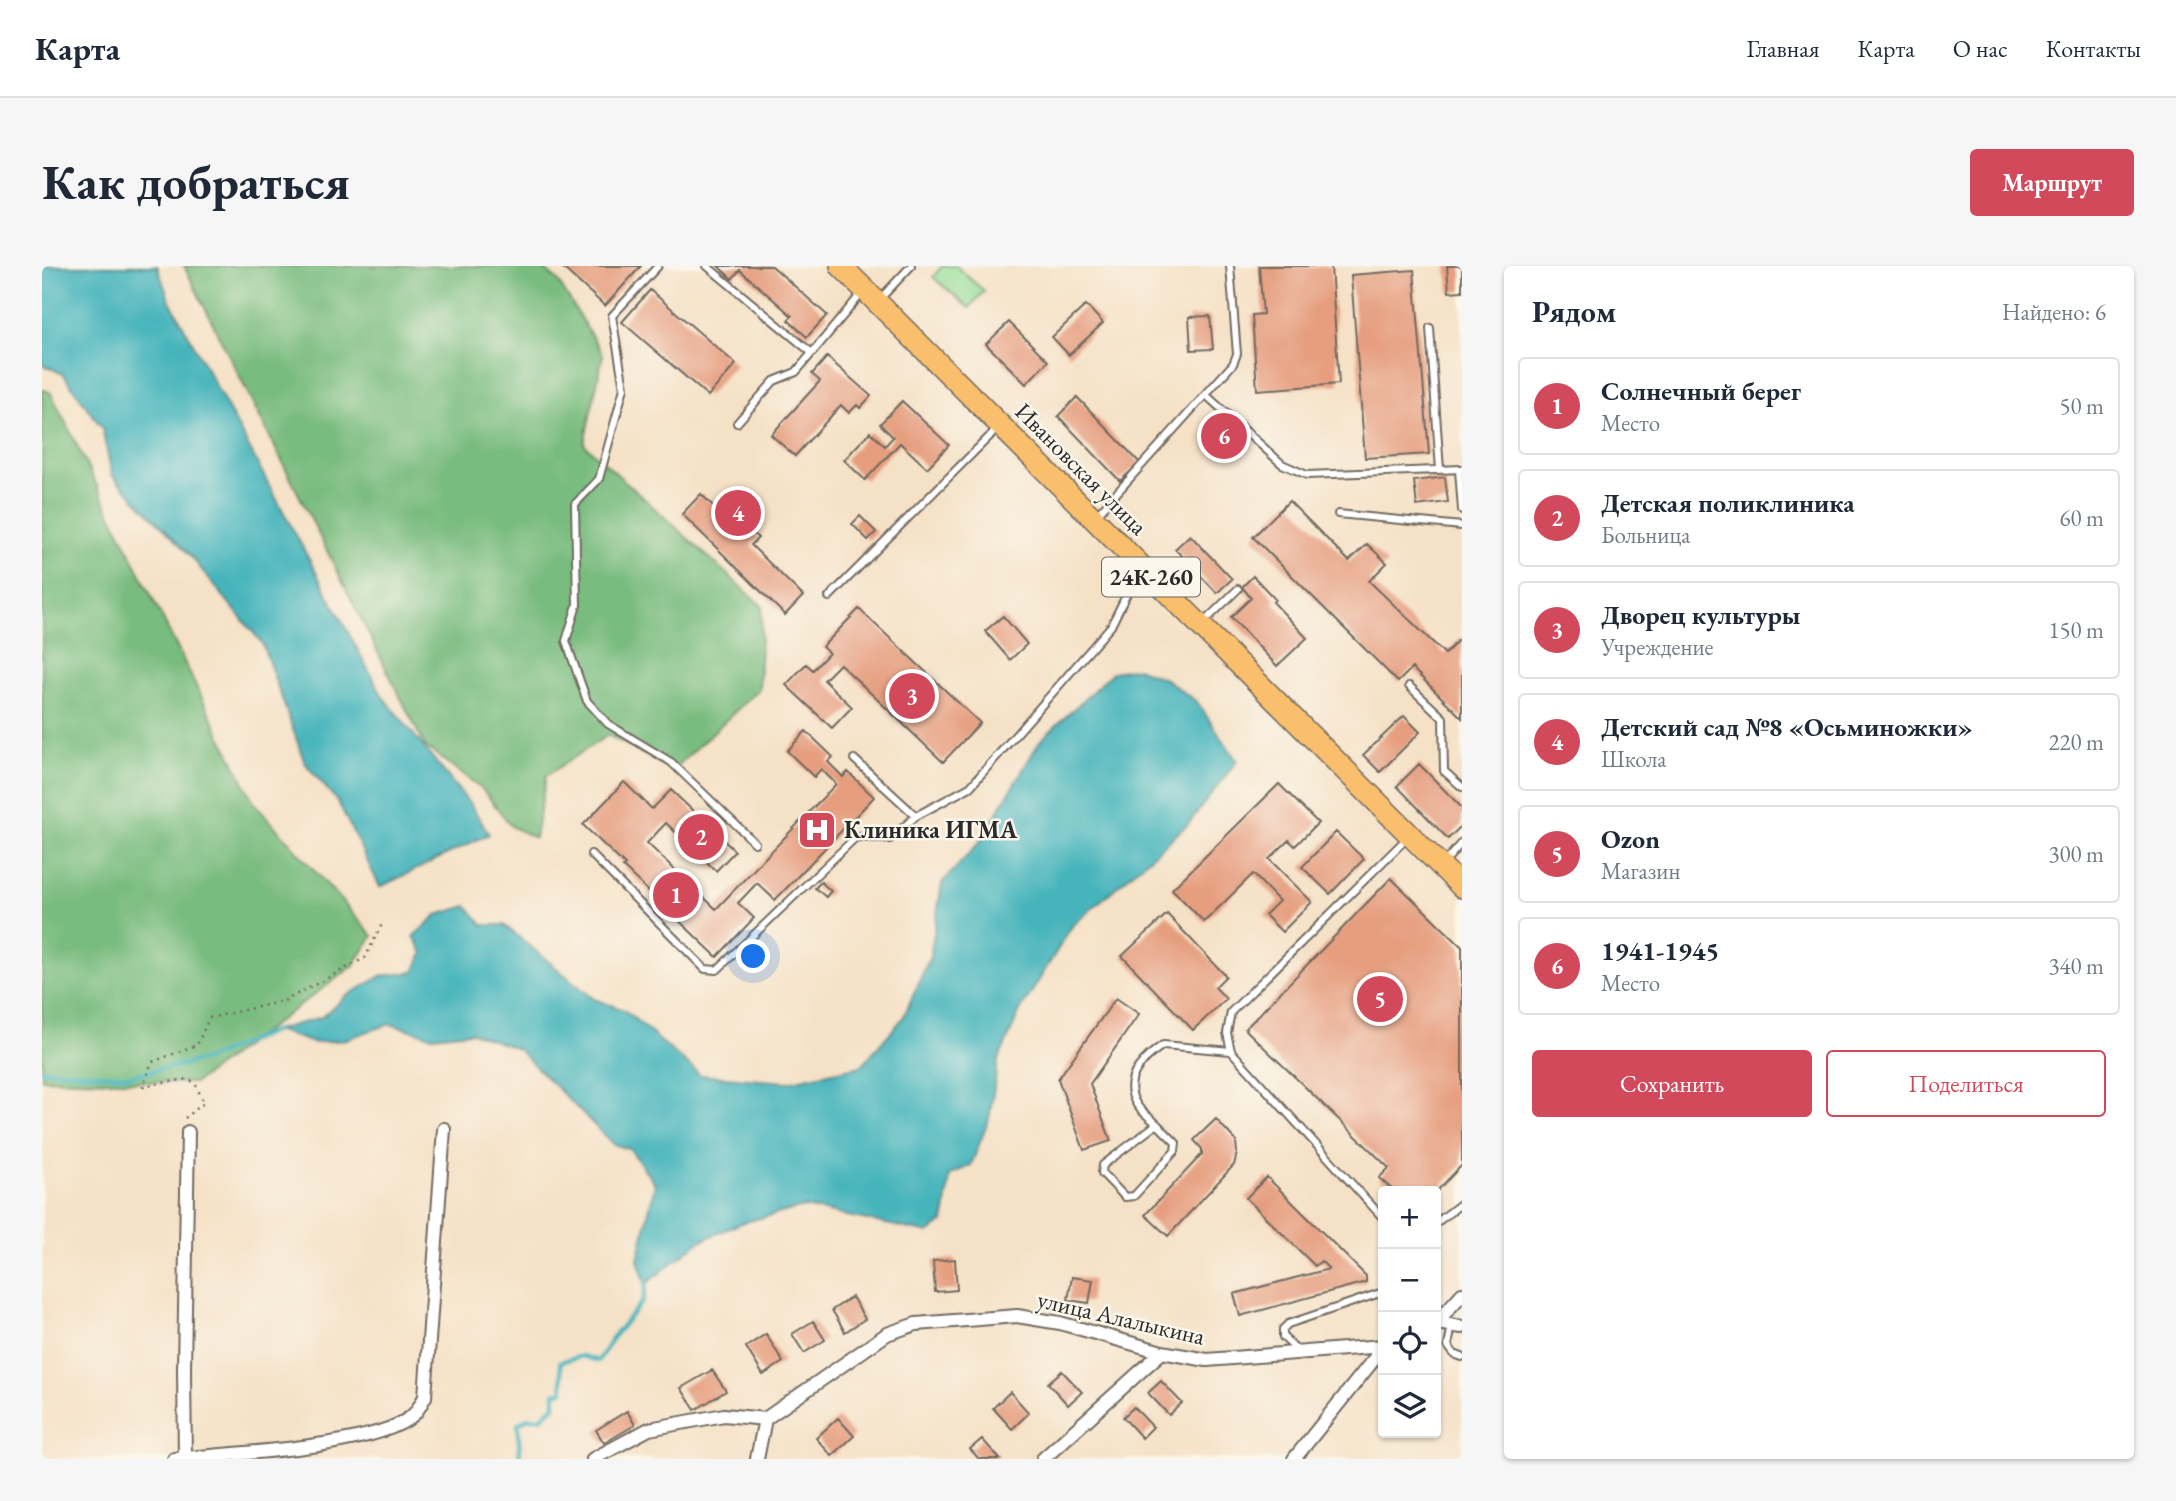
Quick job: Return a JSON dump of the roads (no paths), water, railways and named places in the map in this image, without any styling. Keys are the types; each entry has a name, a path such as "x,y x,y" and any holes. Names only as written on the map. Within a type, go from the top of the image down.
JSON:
{"main road":[{"name":"Ивановская улица","path":"841,266 1462,887"}],"street":[{"path":"188,1132 184,1370 179,1458 346,1441 385,1429 412,1416 425,1397 444,1129"},
{"path":"1441,1318 1462,1294"},
{"name":"улица Алалыкина","path":"765,1419 887,1334 916,1324 1017,1315 1060,1323 1162,1352 1207,1360 1378,1347"},
{"path":"1043,1459 1162,1352"},
{"path":"1294,1459 1378,1353"},
{"path":"593,1459 649,1429 724,1415 765,1419 757,1459"}],"lane":[{"path":"657,266 611,316 624,388 599,479 575,504 577,606 566,641 587,701 608,724 671,762 755,843"},
{"path":"707,266 812,353"},
{"path":"737,423 774,381 796,372 872,295 911,266"},
{"path":"1094,519 1233,364 1237,354 1230,266"},
{"path":"1430,328 1440,470"},
{"path":"1206,395 1282,464 1307,475 1460,470 1462,510"},
{"path":"829,597 1001,425"},
{"path":"1338,514 1462,526"},
{"path":"591,854 705,969 717,970 856,837 890,839 916,816 970,787 1111,626 1141,566"},
{"path":"1200,625 1238,589"},
{"path":"1409,686 1443,718 1444,771 1462,787"},
{"path":"854,759 916,816"},
{"path":"1378,1213 1231,1051 1227,1033 1231,1012 1409,836"},
{"path":"1440,867 1462,842"},
{"path":"1157,1124 1103,1165 1102,1173 1125,1197 1134,1196 1175,1151 1176,1143 1157,1124 1136,1104 1131,1086 1143,1058 1163,1045 1231,1051"},
{"path":"1441,1219 1462,1203"},
{"path":"1300,1353 1283,1337 1283,1329 1288,1324 1378,1294"},
{"path":"1457,1326 1448,1346 1454,1354 1462,1357"}],"water":[{"path":"42,266 157,266 169,299 383,697 470,804 489,834 380,887 338,802 305,763 262,643 188,553 112,475 102,428 63,374 42,364"},
{"path":"1137,668 1167,680 1197,702 1237,761 1188,824 1072,926 1020,1011 998,1061 989,1119 971,1165 950,1175 944,1221 929,1233 804,1207 741,1223 700,1241 646,1284 638,1260 655,1184 630,1149 613,1144 518,1049 471,1032 432,1036 390,1024 343,1040 313,1043 276,1030 322,1017 345,997 381,976 414,972 423,953 414,936 437,915 467,906 483,925 504,925 594,999 624,1010 700,1075 787,1082 861,1066 903,1018 930,957 942,883 979,843 1040,741 1113,672"}],"waterway":[{"path":"42,1070 129,1076 205,1060 276,1030"},
{"path":"520,1459 518,1424 528,1418 541,1418 555,1405 555,1393 563,1391 560,1362 582,1356 598,1361 616,1333 643,1301 646,1284"}],"place":[{"name":"1941-1945","path":"1224,436"},
{"name":"Детский сад №8 «Осьминожки»","path":"738,513"},
{"name":"Дворец культуры","path":"912,696"},
{"name":"Клиника ИГМА","path":"817,830"},
{"name":"Детская поликлиника","path":"701,837"},
{"name":"Солнечный берег","path":"676,895"},
{"name":"Ozon","path":"1380,999"}]}
